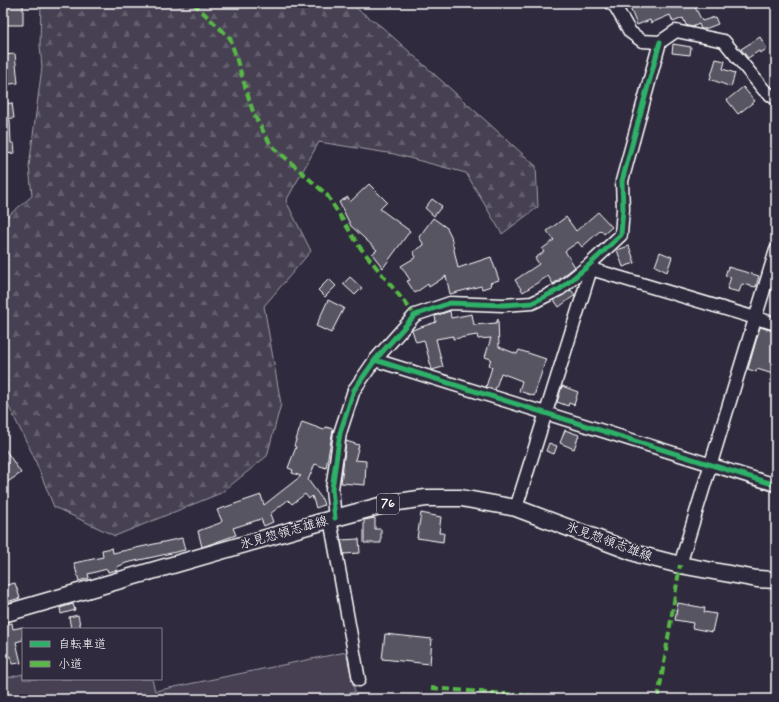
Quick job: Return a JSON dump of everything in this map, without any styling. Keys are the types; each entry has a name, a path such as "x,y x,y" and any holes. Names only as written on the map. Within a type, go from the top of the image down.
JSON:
{"main road":[{"name":"氷見惣領志雄線","path":"3,614 332,519 391,504 426,498 461,498 516,508 641,555 680,565 757,579 776,580"}],"street":[{"path":"610,3 615,6 630,32 642,41 660,42 676,31 724,42 764,90 776,99"},
{"path":"359,680 332,519 332,488 340,433 354,390 375,360 415,315 450,303 503,305 532,303 560,289 589,268 621,235 623,209 622,181 660,42"},
{"path":"680,565 776,250"},
{"path":"589,268 776,324"},
{"path":"516,508 589,268"},
{"path":"375,360 546,412 776,485"}],"green space":[{"path":"41,3 349,3 382,27 536,166 538,207 502,234 466,173 394,154 319,142 286,201 311,251 264,306 281,404 267,456 221,493 115,536 54,507 33,455 3,395 3,220 32,196 29,166 42,67 40,45"},
{"path":"346,652 355,692 322,699 3,699 3,679 22,674 22,680 152,680 155,691"}],"shaded area":[{"path":"357,695 392,699 340,699"}],"building":[{"path":"3,3 23,3 23,25 3,25"},
{"path":"628,3 693,3 702,21 715,17 718,24 701,29 699,24 692,27 686,25 683,18 673,22 670,15 651,23 650,20 637,25"},
{"path":"760,37 767,49 760,53 759,51 748,58 741,49"},
{"path":"673,44 691,47 690,55 672,53"},
{"path":"15,54 18,83 3,85 3,55"},
{"path":"716,59 725,61 723,69 735,73 731,87 710,79"},
{"path":"743,87 755,101 738,114 727,100"},
{"path":"12,103 14,118 3,119 3,104"},
{"path":"3,120 10,120 11,143 14,143 15,153 3,154"},
{"path":"369,184 387,202 380,209 410,231 383,268 372,254 377,250 351,226 339,202 348,197 350,202"},
{"path":"432,199 442,206 434,216 425,208"},
{"path":"598,212 612,227 604,234 601,230 582,247 578,242 565,251 575,267 553,284 548,276 523,292 515,280 539,264 535,258 544,252 542,249 554,240 547,231 566,217 576,231"},
{"path":"433,218 447,228 451,236 458,268 491,257 499,280 490,283 491,286 482,289 481,286 450,294 446,276 429,287 428,284 415,293 407,281 410,280 401,266 416,257 413,252 424,245 419,237"},
{"path":"629,246 635,263 623,267 617,250"},
{"path":"660,252 672,257 667,272 655,266"},
{"path":"728,267 759,276 756,287 742,284 739,292 727,289 731,277 725,276"},
{"path":"350,277 362,288 355,295 343,284"},
{"path":"329,279 336,286 325,297 318,290"},
{"path":"571,290 575,295 559,307 554,300"},
{"path":"328,300 344,308 331,333 316,326"},
{"path":"450,311 451,318 472,314 474,325 496,323 498,319 499,347 517,354 519,350 546,359 534,396 519,391 522,381 501,373 495,390 486,387 492,367 489,365 491,359 485,357 491,338 478,339 477,335 453,339 453,336 436,339 443,367 432,370 424,340 416,342 412,330 436,322 435,316"},
{"path":"760,327 776,332 776,375 757,369 756,372 748,369"},
{"path":"562,386 578,392 574,405 569,403 568,406 557,402"},
{"path":"302,422 324,430 326,427 333,429 326,468 315,464 308,480 322,499 324,505 316,508 312,496 309,499 305,494 292,504 288,500 270,514 273,522 264,526 261,519 233,528 236,535 202,547 198,531 222,521 217,510 261,495 264,505 301,476 292,473 293,470 288,468 296,447 294,446"},
{"path":"565,430 579,435 574,449 560,443"},
{"path":"346,441 359,445 355,460 366,461 365,485 341,483"},
{"path":"549,443 557,446 554,454 546,451"},
{"path":"3,446 21,473 3,485"},
{"path":"421,513 441,517 439,533 444,533 443,542 417,538"},
{"path":"375,518 375,529 381,529 381,543 364,543 364,520"},
{"path":"182,538 185,550 126,563 117,567 118,570 108,572 107,569 88,574 89,578 79,581 74,563 103,557 102,550 112,548 113,553"},
{"path":"359,539 360,553 344,554 341,540"},
{"path":"15,583 20,598 3,603 3,586"},
{"path":"678,603 705,608 704,612 716,614 712,632 692,628 693,623 675,620"},
{"path":"73,604 75,610 61,614 60,608"},
{"path":"78,615 81,628 71,628 69,617"},
{"path":"12,623 13,629 23,627 22,640 16,642 21,663 12,664 11,656 3,658 3,635 6,634 4,625"},
{"path":"385,634 432,639 430,664 382,659"}],"marked path":[{"path":"193,3 230,38 254,115 271,145 327,195 359,246 415,315"},
{"path":"658,699 680,565"},
{"path":"431,688 570,699"}],"cycle path":[{"path":"335,518 332,489 340,433 354,390 375,360 415,315 450,303 503,305 532,303 560,289 588,266 621,235 623,209 622,181 660,42"},
{"path":"375,360 776,485"}]}
